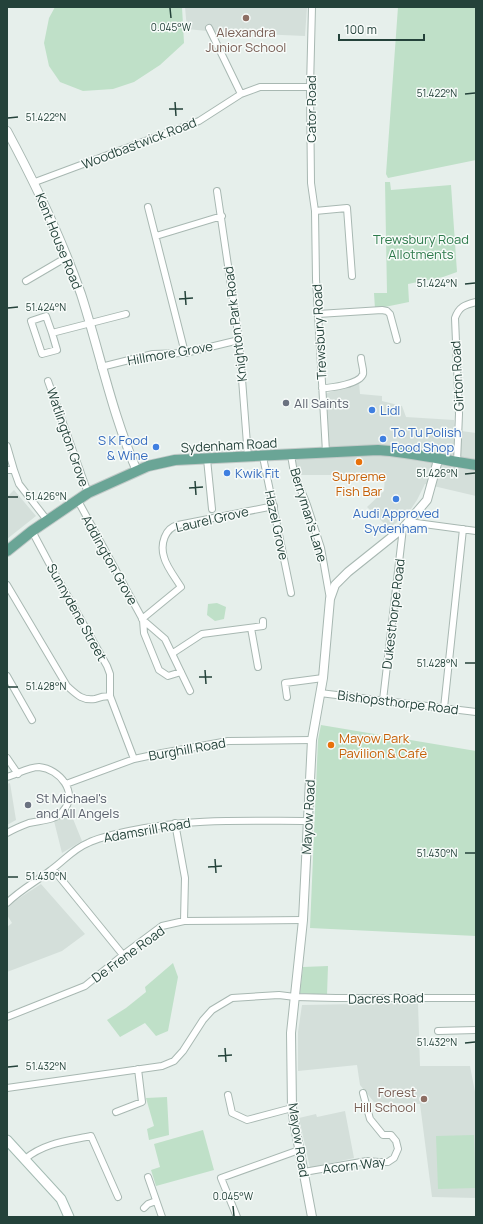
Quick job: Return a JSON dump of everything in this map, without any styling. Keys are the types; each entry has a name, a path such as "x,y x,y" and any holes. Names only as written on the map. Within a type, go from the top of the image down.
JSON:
{"main road":[{"name":"Sydenham Road","path":"7,552 32,530 77,499 137,471 155,464 170,461 378,450 476,465"},
{"path":"7,1140 61,1198 69,1217"}],"street":[{"name":"Cator Road","path":"312,7 310,87 311,183 315,211"},
{"path":"210,28 241,94"},
{"name":"Woodbastwick Road","path":"35,182 200,121 241,94 260,88 310,87"},
{"name":"Kent House Road","path":"7,131 35,182 67,258 90,324 125,443 137,471"},
{"name":"Knighton Park Road","path":"217,191 222,216 239,340 248,457"},
{"path":"148,207 185,353"},
{"path":"315,211 347,208 352,276"},
{"name":"Trewsbury Road","path":"315,211 318,314 326,452"},
{"path":"156,236 222,216"},
{"path":"26,281 67,258"},
{"name":"Girton Road","path":"457,462 459,420 455,318 458,309 476,302"},
{"path":"318,314 382,310 387,311 390,314 397,340"},
{"path":"52,333 126,314"},
{"path":"46,316 52,333 57,350 42,354 31,321 46,316"},
{"name":"Hillmore Grove","path":"102,367 153,354 185,353 239,340"},
{"path":"322,388 334,388 359,380 363,374 361,358"},
{"name":"Watlington Grove","path":"48,381 88,493"},
{"path":"7,446 19,484 47,520"},
{"name":"Berryman's Lane","path":"291,455 294,473 307,505 321,548 330,600"},
{"name":"Hazel Grove","path":"263,457 291,592"},
{"path":"207,459 212,508"},
{"name":"Mayow Road","path":"312,1217 292,1108 291,1033 303,920 312,740 323,678 330,600 335,585 348,572 406,525 427,500 438,460"},
{"path":"7,470 14,470"},
{"name":"Addington Grove","path":"77,499 143,619 165,639 181,672 168,676 159,670 144,633 143,619"},
{"name":"Laurel Grove","path":"143,619 182,587 164,558 164,538 170,529 175,526 274,506"},
{"path":"406,525 476,531"},
{"name":"Dukesthorpe Road","path":"383,700 406,525"},
{"path":"444,708 463,529"},
{"name":"Sunnydene Street","path":"32,530 107,666 110,674 110,696"},
{"path":"7,584 67,686 82,699 89,700 110,696 134,759"},
{"path":"173,653 202,634 263,626 263,621"},
{"path":"251,628 258,667"},
{"path":"181,672 190,691"},
{"path":"7,676 32,720"},
{"path":"287,697 285,683 323,678"},
{"name":"Bishopsthorpe Road","path":"320,693 476,712"},
{"name":"Burghill Road","path":"66,784 134,759 228,742 312,740"},
{"path":"7,758 18,774"},
{"path":"7,777 28,769 39,767 59,775 66,784 69,794 68,803 63,811 56,817 29,823 15,828 7,834"},
{"name":"Adamsrill Road","path":"7,903 14,896 53,869 77,848 106,836 175,823 308,821"},
{"path":"175,823 185,878 184,921"},
{"path":"53,869 123,955"},
{"name":"De Frene Road","path":"7,1017 85,986 162,926 184,921 303,920"},
{"name":"Dacres Road","path":"7,1088 162,1066 174,1061 183,1051 203,1020 212,1010 232,998 279,995 295,997 476,998"},
{"path":"438,1031 476,1030"},
{"path":"116,1112 142,1102 138,1069"},
{"name":"Acorn Way","path":"304,1172 367,1160 385,1162 391,1160 396,1155 398,1146 396,1141 391,1136 383,1135 370,1119 363,1093"},
{"path":"228,1095 232,1113 247,1120 292,1108"},
{"path":"25,1159 40,1148 91,1136 118,1197"},
{"path":"237,1217 221,1178 299,1150"},
{"path":"148,1177 162,1217"},
{"path":"144,1208 148,1204 156,1201"}],"shaded area":[{"name":"Alexandra Junior School","path":"185,7 307,7 305,36 217,32 187,29"},
{"path":"359,382 360,394 382,396 382,401 402,406 406,417 454,420 454,430 476,433 476,496 425,484 407,515 389,528 367,507 384,491 385,475 296,475 293,456 328,453 325,394"},
{"path":"14,490 36,516 7,539 7,497"},
{"path":"10,783 16,820 7,825 7,784"},
{"path":"71,814 82,841 62,853 54,821"},
{"path":"41,884 85,934 62,951 7,972 7,927 12,923 7,915 7,906"},
{"name":"Forest Hill School","path":"418,1003 420,1066 470,1066 476,1097 476,1198 432,1197 420,1104 374,1102 360,1085 357,1065 298,1071 298,1032 302,1005"},
{"path":"345,1111 354,1158 310,1168 299,1118 316,1114 317,1117"}],"green space":[{"path":"55,7 182,7 184,43 160,65 134,82 113,89 83,91 60,82 49,66 44,43 49,18"},
{"path":"398,7 476,7 476,160 388,178 386,174"},
{"name":"Trewsbury Road Allotments","path":"385,182 390,182 391,190 451,185 457,272 443,277 408,284 409,302 375,309 374,293 387,293"},
{"path":"217,603 226,607 224,619 215,621 207,615 208,604"},
{"path":"321,725 476,751 476,936 310,928 318,740"},
{"path":"173,963 178,977 168,1031 156,1036 145,1023 120,1037 107,1020 126,1008 146,992 145,987"},
{"path":"328,966 327,995 300,993 303,967"},
{"path":"167,1097 169,1135 149,1140 147,1129 154,1126 146,1098"},
{"path":"203,1130 214,1170 156,1186 151,1170 160,1167 154,1144"},
{"path":"474,1135 476,1188 438,1189 436,1136"}],"place":[{"name":"Alexandra Junior School","path":"246,18"},
{"name":"All Saints","path":"286,403"},
{"name":"Lidl","path":"372,410"},
{"name":"To Tu Polish Food Shop","path":"383,439"},
{"name":"S K Food & Wine","path":"156,447"},
{"name":"Supreme Fish Bar","path":"359,462"},
{"name":"Kwik Fit","path":"227,473"},
{"name":"Audi Approved Sydenham","path":"396,499"},
{"name":"Mayow Park Pavilion & Café","path":"331,745"},
{"name":"St Michael's and All Angels","path":"28,805"},
{"name":"Forest Hill School","path":"424,1099"}]}
